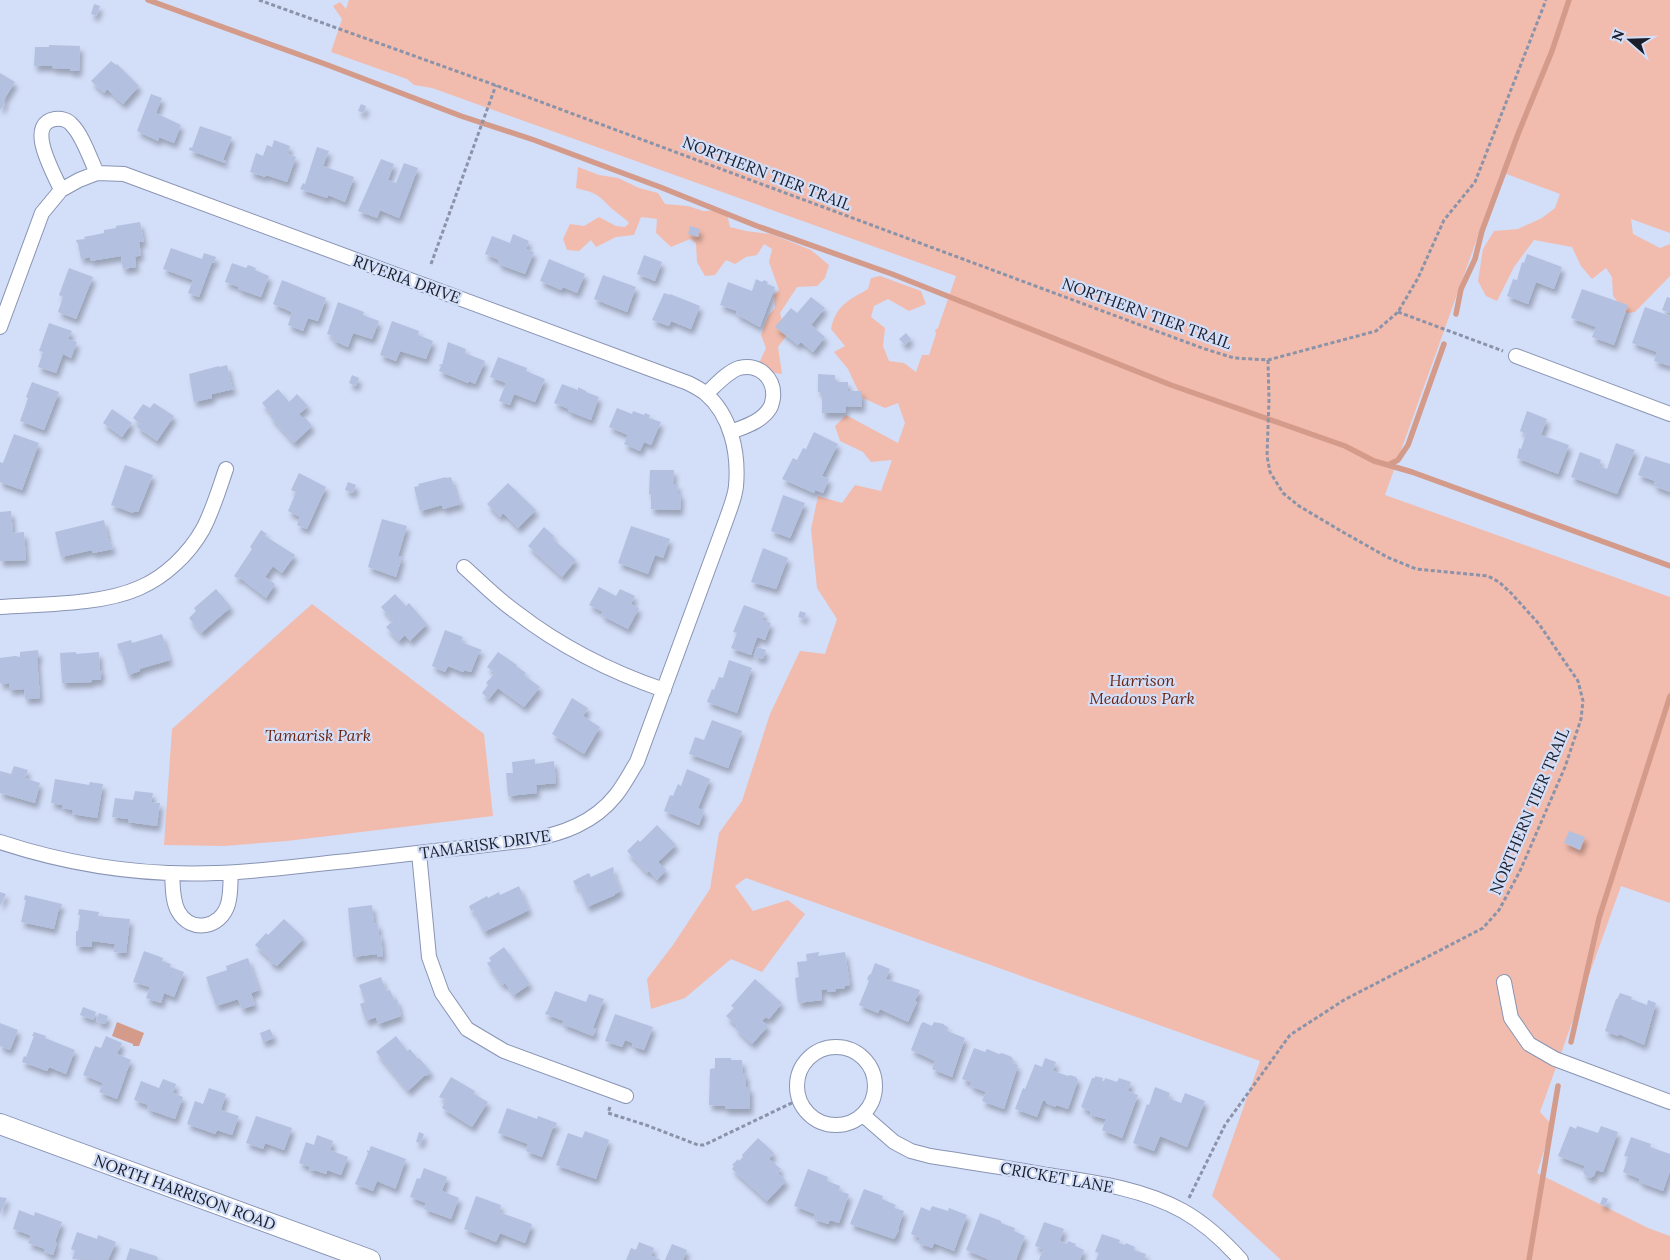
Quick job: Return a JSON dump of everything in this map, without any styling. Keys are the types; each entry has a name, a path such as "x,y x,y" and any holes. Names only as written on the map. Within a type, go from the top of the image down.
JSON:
{"street":[{"path":"0,328 42,213 61,190 42,146 43,128 50,120 56,118 71,124 77,131 97,173"},
{"name":"RIVERIA DRIVE","path":"61,190 97,173 124,174 667,374 688,383 706,394 722,415"},
{"path":"1516,356 1670,414"},
{"path":"706,394 738,368 749,367 760,370 768,376 773,393 772,406 758,421 731,432"},
{"name":"TAMARISK DRIVE","path":"0,842 66,860 103,867 172,873 230,873 420,853 555,835 578,826 597,813 616,795 637,762 725,523 736,487 736,458 731,432 722,415"},
{"path":"0,607 114,596 140,588 164,573 188,552 202,529 226,469"},
{"path":"464,567 514,611 542,632 586,657 643,683 664,690"},
{"path":"420,853 430,957 442,993 468,1029 504,1051 621,1094"},
{"path":"172,873 174,901 179,911 185,920 200,926 217,921 224,913 228,904 230,873"},
{"path":"1504,982 1511,1018 1529,1044 1555,1059 1670,1102"},
{"path":"839,1048 852,1050 871,1067 875,1079 875,1092 871,1104 863,1115 853,1122 840,1125 827,1124 815,1119 806,1111 800,1099 797,1087 800,1074 806,1063 821,1051 839,1048"},
{"name":"CRICKET LANE","path":"863,1115 894,1142 910,1151 1123,1188 1183,1211 1218,1235 1241,1260"},
{"name":"NORTH HARRISON ROAD","path":"0,1124 370,1260"}],"path":[{"name":"NORTHERN TIER TRAIL","path":"259,0 496,85 1202,348 1234,358 1268,360 1376,331 1398,312 1418,278 1444,220 1475,182 1546,0"},
{"path":"431,264 496,85"},
{"path":"1398,312 1516,356"},
{"name":"NORTHERN TIER TRAIL","path":"1183,1211 1225,1125 1290,1035 1344,1000 1483,928 1499,910 1520,872 1565,767 1581,719 1583,701 1578,680 1539,624 1512,593 1499,582 1488,576 1416,569 1387,557 1299,506 1283,493 1270,472 1267,456 1268,360"},
{"path":"621,1094 608,1113 698,1145 704,1145 800,1099"}],"green space":[{"name":"Harrison Meadows Park","path":"349,0 1670,0 1670,233 1631,219 1633,234 1660,248 1670,244 1670,276 1635,312 1627,313 1613,296 1612,277 1606,268 1592,279 1581,266 1572,247 1534,240 1514,267 1497,301 1486,296 1478,281 1483,249 1494,231 1518,229 1542,218 1555,208 1560,194 1501,172 1385,495 1670,597 1670,903 1621,886 1540,1112 1552,1125 1537,1173 1648,1228 1670,1236 1670,1260 1281,1260 1212,1196 1260,1061 746,878 735,886 753,911 788,900 805,914 762,972 731,959 685,998 651,1009 647,979 673,945 710,889 719,833 742,801 770,714 800,651 825,654 837,619 817,588 811,529 818,496 842,503 855,485 881,491 892,460 871,462 863,452 840,441 835,426 846,415 898,443 905,423 898,403 885,408 861,397 848,369 834,352 845,346 831,329 833,321 844,304 868,289 871,278 880,276 921,291 926,304 909,311 888,299 874,306 871,317 885,328 883,346 889,361 904,363 916,372 922,355 929,355 936,334 935,330 938,328 956,276 432,88 414,85 407,79 331,52 342,19 333,6 340,2 346,9"},
{"path":"578,167 599,175 618,178 639,188 658,193 665,204 688,206 703,211 726,210 730,227 771,234 811,250 829,265 825,278 817,286 797,287 780,313 786,336 778,347 782,374 769,372 760,361 766,348 761,335 768,316 775,308 774,295 779,290 769,262 772,249 764,244 757,255 746,257 735,264 726,260 715,275 705,276 697,262 696,243 690,239 671,247 656,233 657,219 641,217 634,235 616,237 596,247 591,240 579,251 567,250 563,239 570,224 584,226 599,217 616,226 625,227 629,223 599,196 576,188"},
{"name":"Tamarisk Park","path":"312,604 484,734 493,816 287,841 224,846 164,845 172,729"}],"shaded area":[{"path":"117,1022 144,1033 139,1046 133,1046 133,1044 112,1036"}],"building":[{"path":"94,4 100,6 96,16 91,14"},
{"path":"49,45 80,46 79,71 52,68 53,66 34,66 35,47 49,47"},
{"path":"111,61 117,64 139,86 123,104 107,89 104,93 91,81"},
{"path":"0,73 15,82 3,101 5,103 0,110"},
{"path":"151,94 162,98 156,113 181,125 174,143 159,137 158,141 137,131"},
{"path":"361,104 366,106 364,113 358,111"},
{"path":"200,126 232,137 223,160 226,160 225,163 189,150 190,147 192,148"},
{"path":"274,140 290,146 288,154 296,157 287,182 250,172 256,153 263,156 267,145 272,147"},
{"path":"317,147 329,151 323,166 354,177 345,202 328,195 327,198 300,189 303,183 305,184"},
{"path":"381,159 394,164 388,180 396,183 404,163 418,168 399,218 380,210 377,218 358,211"},
{"path":"140,222 144,242 139,242 141,255 135,257 136,267 123,269 121,256 90,261 90,257 81,259 76,240 104,233 104,230 116,228 116,226"},
{"path":"690,226 700,229 698,237 688,234"},
{"path":"513,234 529,241 526,249 534,252 525,274 498,264 499,260 485,254 492,236 510,243"},
{"path":"171,248 202,259 204,253 216,257 214,263 212,262 199,297 188,293 193,280 163,269"},
{"path":"1527,254 1562,267 1554,289 1536,282 1528,304 1507,296 1513,279 1517,280 1522,262 1524,263"},
{"path":"644,255 662,262 655,281 637,274"},
{"path":"549,259 585,274 577,293 563,287 561,290 540,281"},
{"path":"232,263 246,268 248,265 269,276 261,297 225,282"},
{"path":"69,268 93,277 76,319 58,312 63,297 59,295"},
{"path":"603,275 636,287 627,312 594,299"},
{"path":"756,279 762,282 764,280 768,282 767,284 775,287 760,327 736,314 737,311 720,305 728,282 752,291"},
{"path":"282,280 326,298 318,321 308,318 303,331 288,325 292,312 273,304"},
{"path":"1582,289 1628,305 1614,345 1592,337 1596,327 1571,318"},
{"path":"664,293 700,306 691,329 671,321 669,326 652,320"},
{"path":"811,297 825,308 811,325 825,337 813,352 801,342 798,345 775,327 791,308 797,313"},
{"path":"1667,297 1670,298 1670,313 1662,310"},
{"path":"338,302 364,312 363,315 379,321 372,339 353,333 348,347 332,340 333,336 327,334"},
{"path":"1645,307 1670,316 1670,366 1654,361 1657,352 1632,343"},
{"path":"392,321 419,331 418,335 433,341 426,359 400,351 396,361 380,355"},
{"path":"49,323 72,331 68,339 77,342 71,358 63,354 56,373 38,367 43,352 39,351"},
{"path":"906,333 911,339 905,345 899,339"},
{"path":"448,342 466,349 465,353 485,361 475,384 439,371"},
{"path":"498,357 527,368 526,371 545,379 535,402 514,394 510,405 499,401 506,383 490,377"},
{"path":"227,365 234,389 212,394 212,398 194,402 189,374"},
{"path":"818,374 835,375 835,382 848,382 848,391 862,391 862,407 846,406 845,413 822,413 822,392 818,392"},
{"path":"352,375 359,378 356,386 349,383"},
{"path":"32,382 59,392 44,430 20,421"},
{"path":"562,384 578,390 578,387 599,397 591,420 554,403"},
{"path":"278,389 289,402 297,394 308,406 299,414 303,419 305,417 312,426 294,443 270,416 272,415 262,403"},
{"path":"154,403 174,416 157,441 137,427 139,423 133,418 143,404 150,408"},
{"path":"617,408 632,414 633,411 644,415 645,413 650,415 649,418 661,422 651,445 644,442 640,451 624,444 628,435 609,427"},
{"path":"112,409 132,423 122,437 103,423"},
{"path":"1527,411 1547,419 1541,435 1569,445 1558,474 1517,458 1519,448 1521,449 1526,434 1520,431"},
{"path":"814,432 838,444 822,476 829,479 823,493 815,490 814,493 782,479 793,458 797,460 803,448 806,449"},
{"path":"14,434 39,443 22,490 0,482 0,462 3,463"},
{"path":"1616,443 1635,450 1617,494 1571,477 1580,452 1601,460 1599,466 1607,469"},
{"path":"1645,456 1670,464 1670,492 1654,486 1655,481 1638,475"},
{"path":"125,465 153,475 138,512 134,511 133,513 111,505"},
{"path":"650,470 674,470 673,484 678,484 677,493 681,493 680,510 651,509 651,494 649,494"},
{"path":"299,473 326,487 307,529 297,525 300,517 288,511 296,492 291,490"},
{"path":"451,477 461,504 443,509 442,505 420,511 414,487 419,486 418,484"},
{"path":"348,482 356,485 353,493 345,490"},
{"path":"508,483 536,510 518,528 503,513 500,517 487,504"},
{"path":"783,495 805,503 790,538 771,531"},
{"path":"11,511 13,533 24,532 26,560 0,561 0,512"},
{"path":"382,519 407,526 398,556 402,557 396,577 368,567"},
{"path":"104,520 109,543 111,542 113,549 93,553 92,550 61,557 55,532"},
{"path":"631,526 670,539 663,558 655,555 648,574 618,563"},
{"path":"544,527 554,536 552,538 576,560 562,577 528,546"},
{"path":"261,530 267,534 265,536 295,555 282,573 273,566 265,577 275,584 266,598 239,577 238,579 234,576 252,549 250,547"},
{"path":"763,548 788,558 776,589 751,582"},
{"path":"599,587 616,596 620,589 635,596 631,604 639,608 628,629 601,615 603,612 589,605"},
{"path":"216,589 231,607 201,633 189,618 196,611 194,608"},
{"path":"395,594 406,606 409,603 427,624 410,641 405,635 399,641 386,627 393,621 381,607"},
{"path":"744,605 765,613 762,620 771,623 765,640 757,637 751,655 731,648 737,633 733,632"},
{"path":"800,611 806,613 804,619 798,617"},
{"path":"445,630 463,637 461,642 482,650 479,652 471,672 464,670 463,672 448,666 445,672 432,666"},
{"path":"162,634 170,660 139,669 140,671 128,675 121,650 119,650 117,644 131,640 132,643"},
{"path":"757,647 766,650 763,659 754,656"},
{"path":"38,650 40,698 25,699 24,689 9,690 9,683 1,684 0,658 20,657 20,652"},
{"path":"76,652 76,654 99,652 100,670 102,670 101,680 62,683 60,653"},
{"path":"498,652 517,665 526,673 524,675 540,687 524,707 498,688 489,699 482,693 488,685 486,683 495,673 487,667"},
{"path":"729,660 752,668 737,713 707,702 719,677 723,678"},
{"path":"572,698 588,708 583,716 600,727 584,754 552,734"},
{"path":"712,720 742,731 728,768 689,754 695,737 704,740"},
{"path":"535,759 535,764 554,761 556,783 536,785 537,793 508,796 506,773 513,773 512,762"},
{"path":"14,766 28,770 25,778 40,783 35,803 0,793 0,771 11,774"},
{"path":"687,769 710,779 698,808 704,811 699,825 664,811 670,795 673,796 678,784 681,786"},
{"path":"55,779 89,785 90,782 103,784 97,818 72,814 73,810 51,803"},
{"path":"135,791 153,793 151,802 160,803 157,826 128,822 128,819 112,817 115,798 133,800"},
{"path":"657,825 676,845 658,862 666,870 657,880 649,871 647,873 627,851 638,840 640,842"},
{"path":"1569,831 1585,837 1580,850 1564,843"},
{"path":"613,867 613,872 621,891 587,907 578,886 576,887 573,881 589,873 591,877"},
{"path":"519,886 529,910 484,932 469,906 487,896 488,898 499,892 500,895"},
{"path":"0,892 6,894 0,906"},
{"path":"25,895 62,904 61,908 59,908 54,929 21,922 26,900 24,900"},
{"path":"372,905 374,924 378,923 379,935 381,935 383,956 377,957 377,954 353,957 348,908"},
{"path":"79,909 99,912 98,916 130,919 126,953 114,952 115,944 92,941 92,947 76,946"},
{"path":"284,919 304,938 277,966 272,964 269,961 270,959 255,945 266,933 268,935"},
{"path":"504,947 530,984 514,995 505,983 502,985 487,963 491,961 489,958"},
{"path":"144,951 163,958 162,961 171,964 170,967 184,972 174,997 164,993 161,1003 146,998 150,987 133,982"},
{"path":"819,952 818,956 845,952 850,985 845,986 845,988 836,989 836,991 828,992 827,989 821,990 822,1000 798,1003 795,978 799,977 797,962 807,961 806,954"},
{"path":"248,958 259,990 251,993 255,1005 242,1009 238,999 216,1006 206,977 227,970 226,966"},
{"path":"875,963 890,969 886,979 920,990 908,1022 880,1009 878,1013 859,1005 869,981 867,979"},
{"path":"381,977 386,991 390,990 394,1000 397,999 401,1016 378,1024 376,1017 366,1021 360,1004 365,1002 359,985"},
{"path":"755,979 782,1003 769,1019 766,1017 762,1021 768,1026 752,1044 735,1028 737,1026 726,1016 734,1008 731,1006"},
{"path":"555,991 586,1002 589,994 604,999 593,1028 596,1029 593,1036 562,1024 564,1021 545,1014"},
{"path":"1620,993 1647,1005 1648,1000 1656,1003 1644,1045 1619,1034 1618,1036 1605,1031 1616,999"},
{"path":"83,1007 96,1012 93,1020 80,1015"},
{"path":"99,1013 108,1016 105,1024 96,1021"},
{"path":"615,1014 653,1027 644,1050 632,1046 633,1043 625,1040 622,1047 605,1041"},
{"path":"923,1022 932,1026 934,1022 944,1024 948,1027 947,1031 965,1038 952,1077 932,1069 935,1061 911,1050"},
{"path":"0,1023 18,1030 10,1050 0,1046"},
{"path":"270,1029 274,1038 263,1042 260,1033"},
{"path":"34,1032 75,1050 66,1074 49,1067 47,1071 22,1062 24,1056 26,1057"},
{"path":"106,1036 122,1043 117,1054 131,1060 117,1099 99,1092 103,1083 83,1075 95,1046 101,1048"},
{"path":"396,1036 407,1051 410,1049 431,1072 425,1075 408,1091 376,1052"},
{"path":"974,1048 985,1052 987,1049 999,1054 1002,1053 1012,1057 1012,1063 1018,1065 1004,1109 982,1101 986,1092 970,1086 971,1082 962,1079"},
{"path":"715,1058 742,1060 743,1073 746,1074 746,1087 750,1087 750,1109 725,1109 725,1106 709,1105 710,1069 715,1068"},
{"path":"1045,1058 1056,1062 1053,1071 1076,1077 1078,1080 1068,1109 1056,1105 1055,1107 1043,1100 1037,1117 1015,1109 1035,1064 1042,1067"},
{"path":"1095,1076 1103,1078 1102,1081 1105,1078 1117,1082 1119,1078 1131,1082 1128,1091 1138,1095 1122,1138 1102,1130 1106,1119 1090,1115 1091,1112 1081,1107 1092,1078 1095,1078"},
{"path":"451,1077 475,1091 474,1094 488,1102 472,1127 442,1108 446,1100 439,1097"},
{"path":"163,1079 176,1084 173,1093 183,1097 175,1119 147,1109 148,1105 134,1100 141,1081 159,1088"},
{"path":"1155,1087 1170,1093 1168,1098 1181,1103 1185,1093 1205,1101 1187,1147 1160,1136 1154,1151 1133,1143"},
{"path":"209,1088 226,1094 221,1110 239,1116 232,1135 217,1130 215,1134 187,1124 195,1101 203,1104"},
{"path":"507,1108 537,1119 538,1116 557,1123 555,1128 553,1127 542,1157 526,1151 528,1144 498,1133"},
{"path":"256,1116 292,1128 284,1150 265,1143 263,1149 246,1143"},
{"path":"1570,1126 1576,1129 1577,1126 1598,1133 1601,1126 1618,1132 1603,1172 1596,1170 1594,1176 1590,1178 1583,1171 1585,1166 1558,1156"},
{"path":"585,1131 609,1140 596,1179 556,1165 568,1133 582,1138"},
{"path":"419,1132 424,1134 421,1143 416,1142"},
{"path":"317,1135 333,1141 330,1150 348,1157 341,1175 327,1170 326,1174 309,1170 310,1167 299,1163 306,1142 314,1145"},
{"path":"1631,1137 1651,1144 1650,1147 1670,1154 1670,1171 1663,1191 1639,1182 1640,1179 1623,1172 1628,1157 1624,1156"},
{"path":"758,1138 774,1153 769,1159 781,1169 778,1173 786,1181 767,1201 732,1169 734,1166 732,1165 743,1157 742,1155"},
{"path":"371,1146 406,1159 396,1189 377,1181 373,1191 355,1184 368,1153 367,1150 369,1151"},
{"path":"424,1168 447,1177 442,1191 459,1198 451,1219 424,1209 426,1203 410,1197 417,1178 420,1179"},
{"path":"808,1169 828,1177 827,1181 840,1186 839,1191 849,1194 839,1223 830,1220 828,1224 813,1219 815,1214 794,1206"},
{"path":"864,1189 883,1196 882,1199 896,1205 894,1208 904,1211 899,1230 894,1239 850,1224"},
{"path":"476,1196 501,1205 499,1212 532,1224 525,1243 500,1233 496,1242 464,1229"},
{"path":"0,1197 7,1198 0,1214"},
{"path":"1603,1197 1608,1199 1605,1206 1600,1204"},
{"path":"932,1206 948,1211 949,1208 967,1215 954,1251 934,1243 932,1248 918,1243 920,1238 911,1234 921,1207 930,1211"},
{"path":"19,1210 34,1216 35,1212 62,1222 53,1255 44,1252 45,1249 28,1243 31,1236 13,1229"},
{"path":"980,1213 1015,1228 1014,1231 1025,1236 1016,1260 990,1260 966,1250"},
{"path":"1044,1222 1064,1229 1060,1241 1067,1244 1068,1241 1076,1244 1075,1246 1084,1250 1080,1260 1039,1260 1043,1249 1035,1246"},
{"path":"77,1232 97,1239 98,1235 116,1242 108,1260 72,1259 75,1251 71,1249"},
{"path":"1102,1234 1120,1240 1119,1243 1125,1245 1126,1243 1135,1247 1134,1250 1146,1254 1144,1260 1096,1260 1099,1253 1095,1252"},
{"path":"639,1242 654,1248 651,1256 661,1260 626,1260 631,1248 636,1250"},
{"path":"672,1244 687,1250 683,1260 665,1260"},
{"path":"130,1248 158,1258 157,1260 126,1260"}],"waterway":[{"path":"148,0 461,116 534,140 660,187 757,226 892,274 1171,385 1345,446 1374,461 1388,465 1398,460 1408,445 1444,344"},
{"path":"1456,314 1461,289 1475,259 1482,231 1518,134 1552,51 1569,0"},
{"path":"1388,465 1412,472 1670,566"},
{"path":"1571,1042 1599,918 1670,696"},
{"path":"1529,1260 1558,1086"}]}
